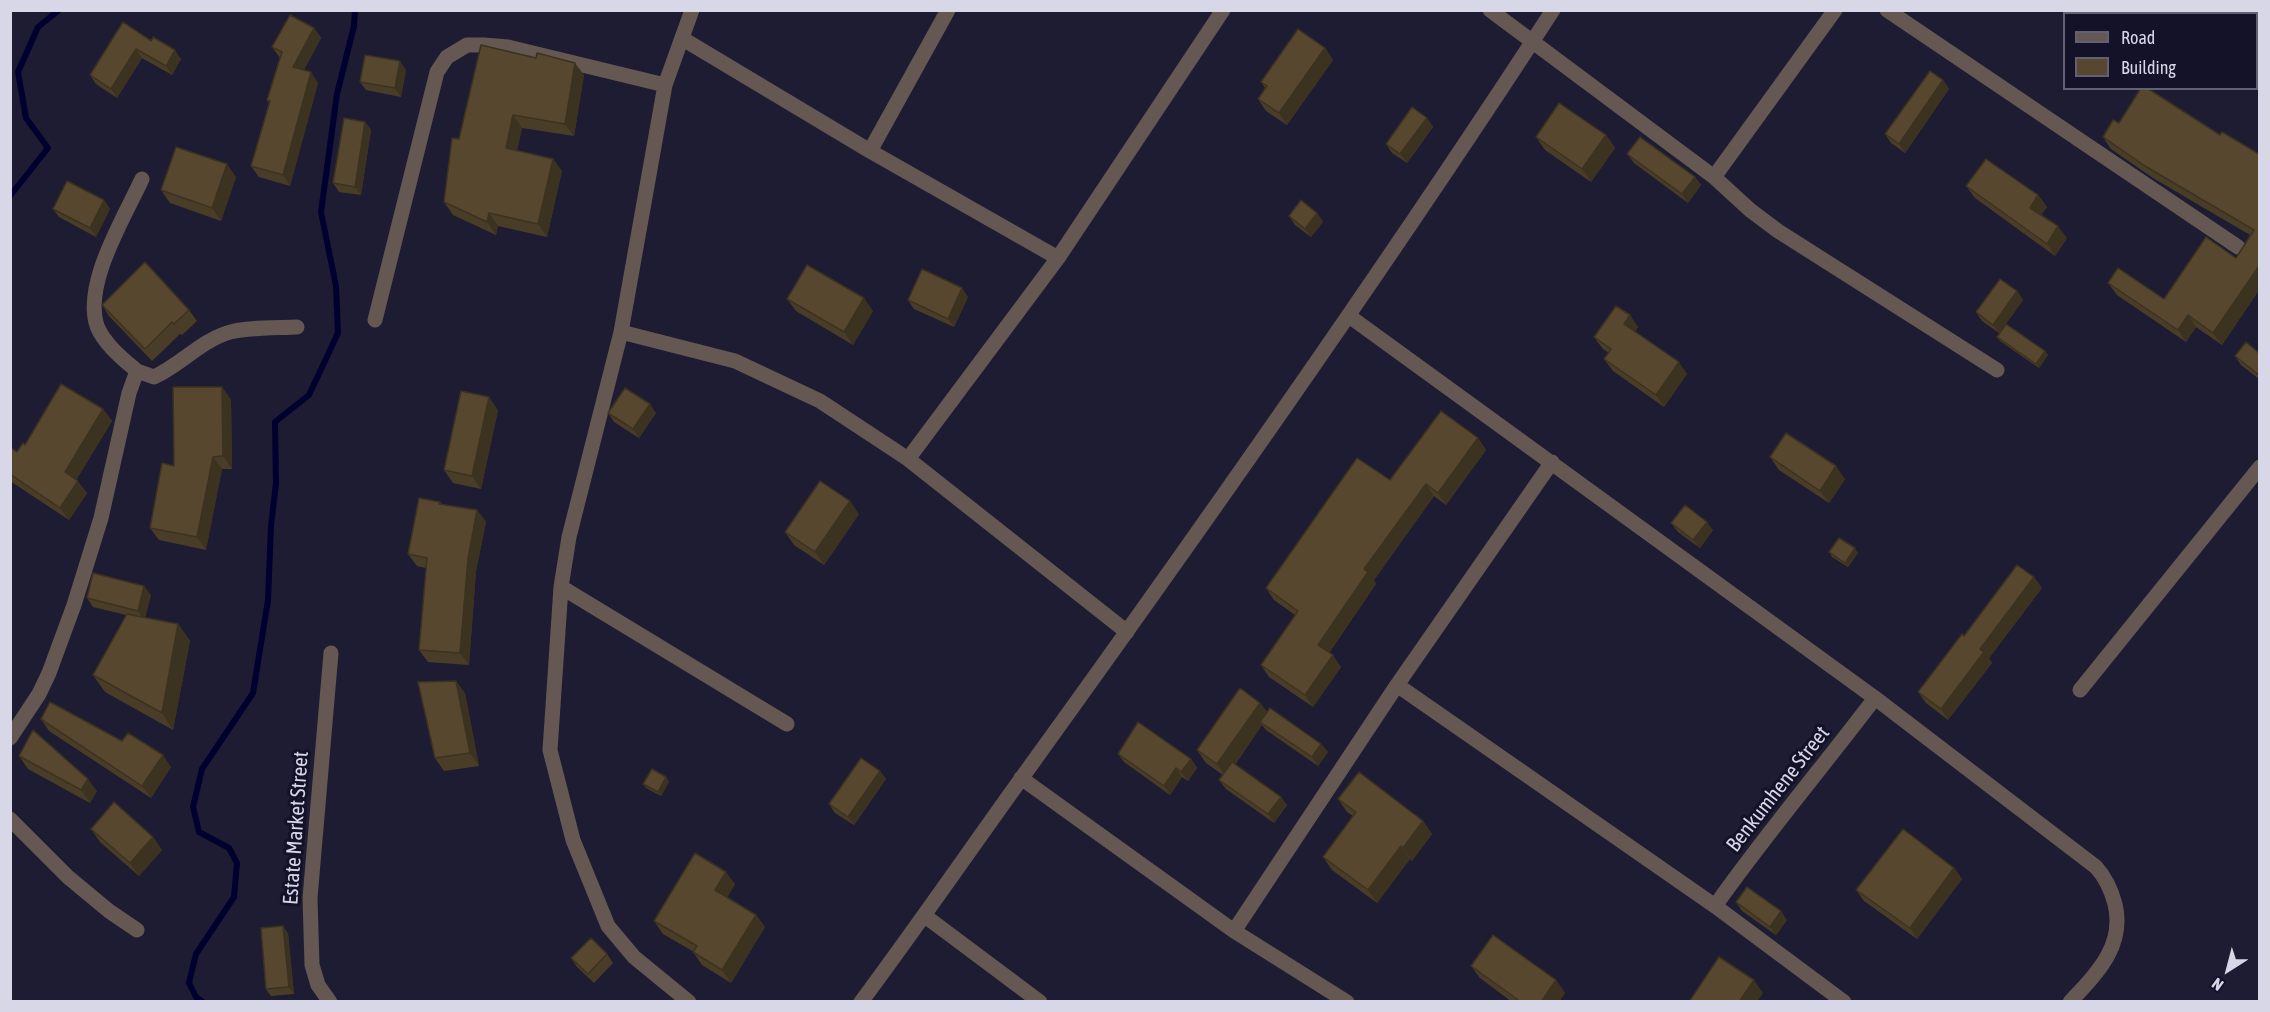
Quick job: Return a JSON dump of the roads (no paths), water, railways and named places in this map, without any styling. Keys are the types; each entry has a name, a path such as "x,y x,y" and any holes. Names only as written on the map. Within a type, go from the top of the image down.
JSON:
{"street":[{"path":"689,1002 634,957 608,926 573,840 550,750 561,587 569,537 621,332 665,85 692,10"},
{"path":"870,151 948,10"},
{"path":"908,459 1058,258 1223,10"},
{"path":"1490,10 1714,177 1750,210 1778,231 1997,370"},
{"path":"861,1002 1127,632 1349,315 1553,10"},
{"path":"1714,177 1835,10"},
{"path":"1887,10 2238,247"},
{"path":"683,39 870,151 1058,258"},
{"path":"375,320 436,72 447,57 467,45 508,47 665,85"},
{"path":"142,179 97,278 93,302 98,328 115,352 137,371 154,377 171,370 210,341 228,332 297,327"},
{"path":"1349,315 1875,698 2096,867 2105,877 2112,892 2119,920 2115,942 2093,976 2070,1002"},
{"path":"621,332 735,361 820,401 908,459 1127,632"},
{"path":"10,738 39,694 74,605 101,518 129,393 137,371"},
{"path":"1234,931 1397,684 1552,462"},
{"path":"2080,690 2259,467"},
{"path":"561,587 787,724"},
{"name":"Estate Market Street","path":"330,1002 318,985 312,965 310,898 331,653"},
{"path":"1397,684 1715,906 1844,1002"},
{"name":"Benkumhene Street","path":"1715,906 1756,848 1875,698"},
{"path":"1022,778 1234,931 1347,1002"},
{"path":"10,819 68,878 137,930"},
{"path":"925,916 1040,1002"}],"waterway":[{"path":"10,196 48,148 26,118 18,72 38,27 59,10"},
{"path":"203,1002 196,997 189,983 196,954 234,897 237,863 229,848 199,832 193,807 202,769 253,693 268,600 271,526 276,483 275,422 309,395 338,333 336,286 321,212 337,94 354,26 355,10"}]}
